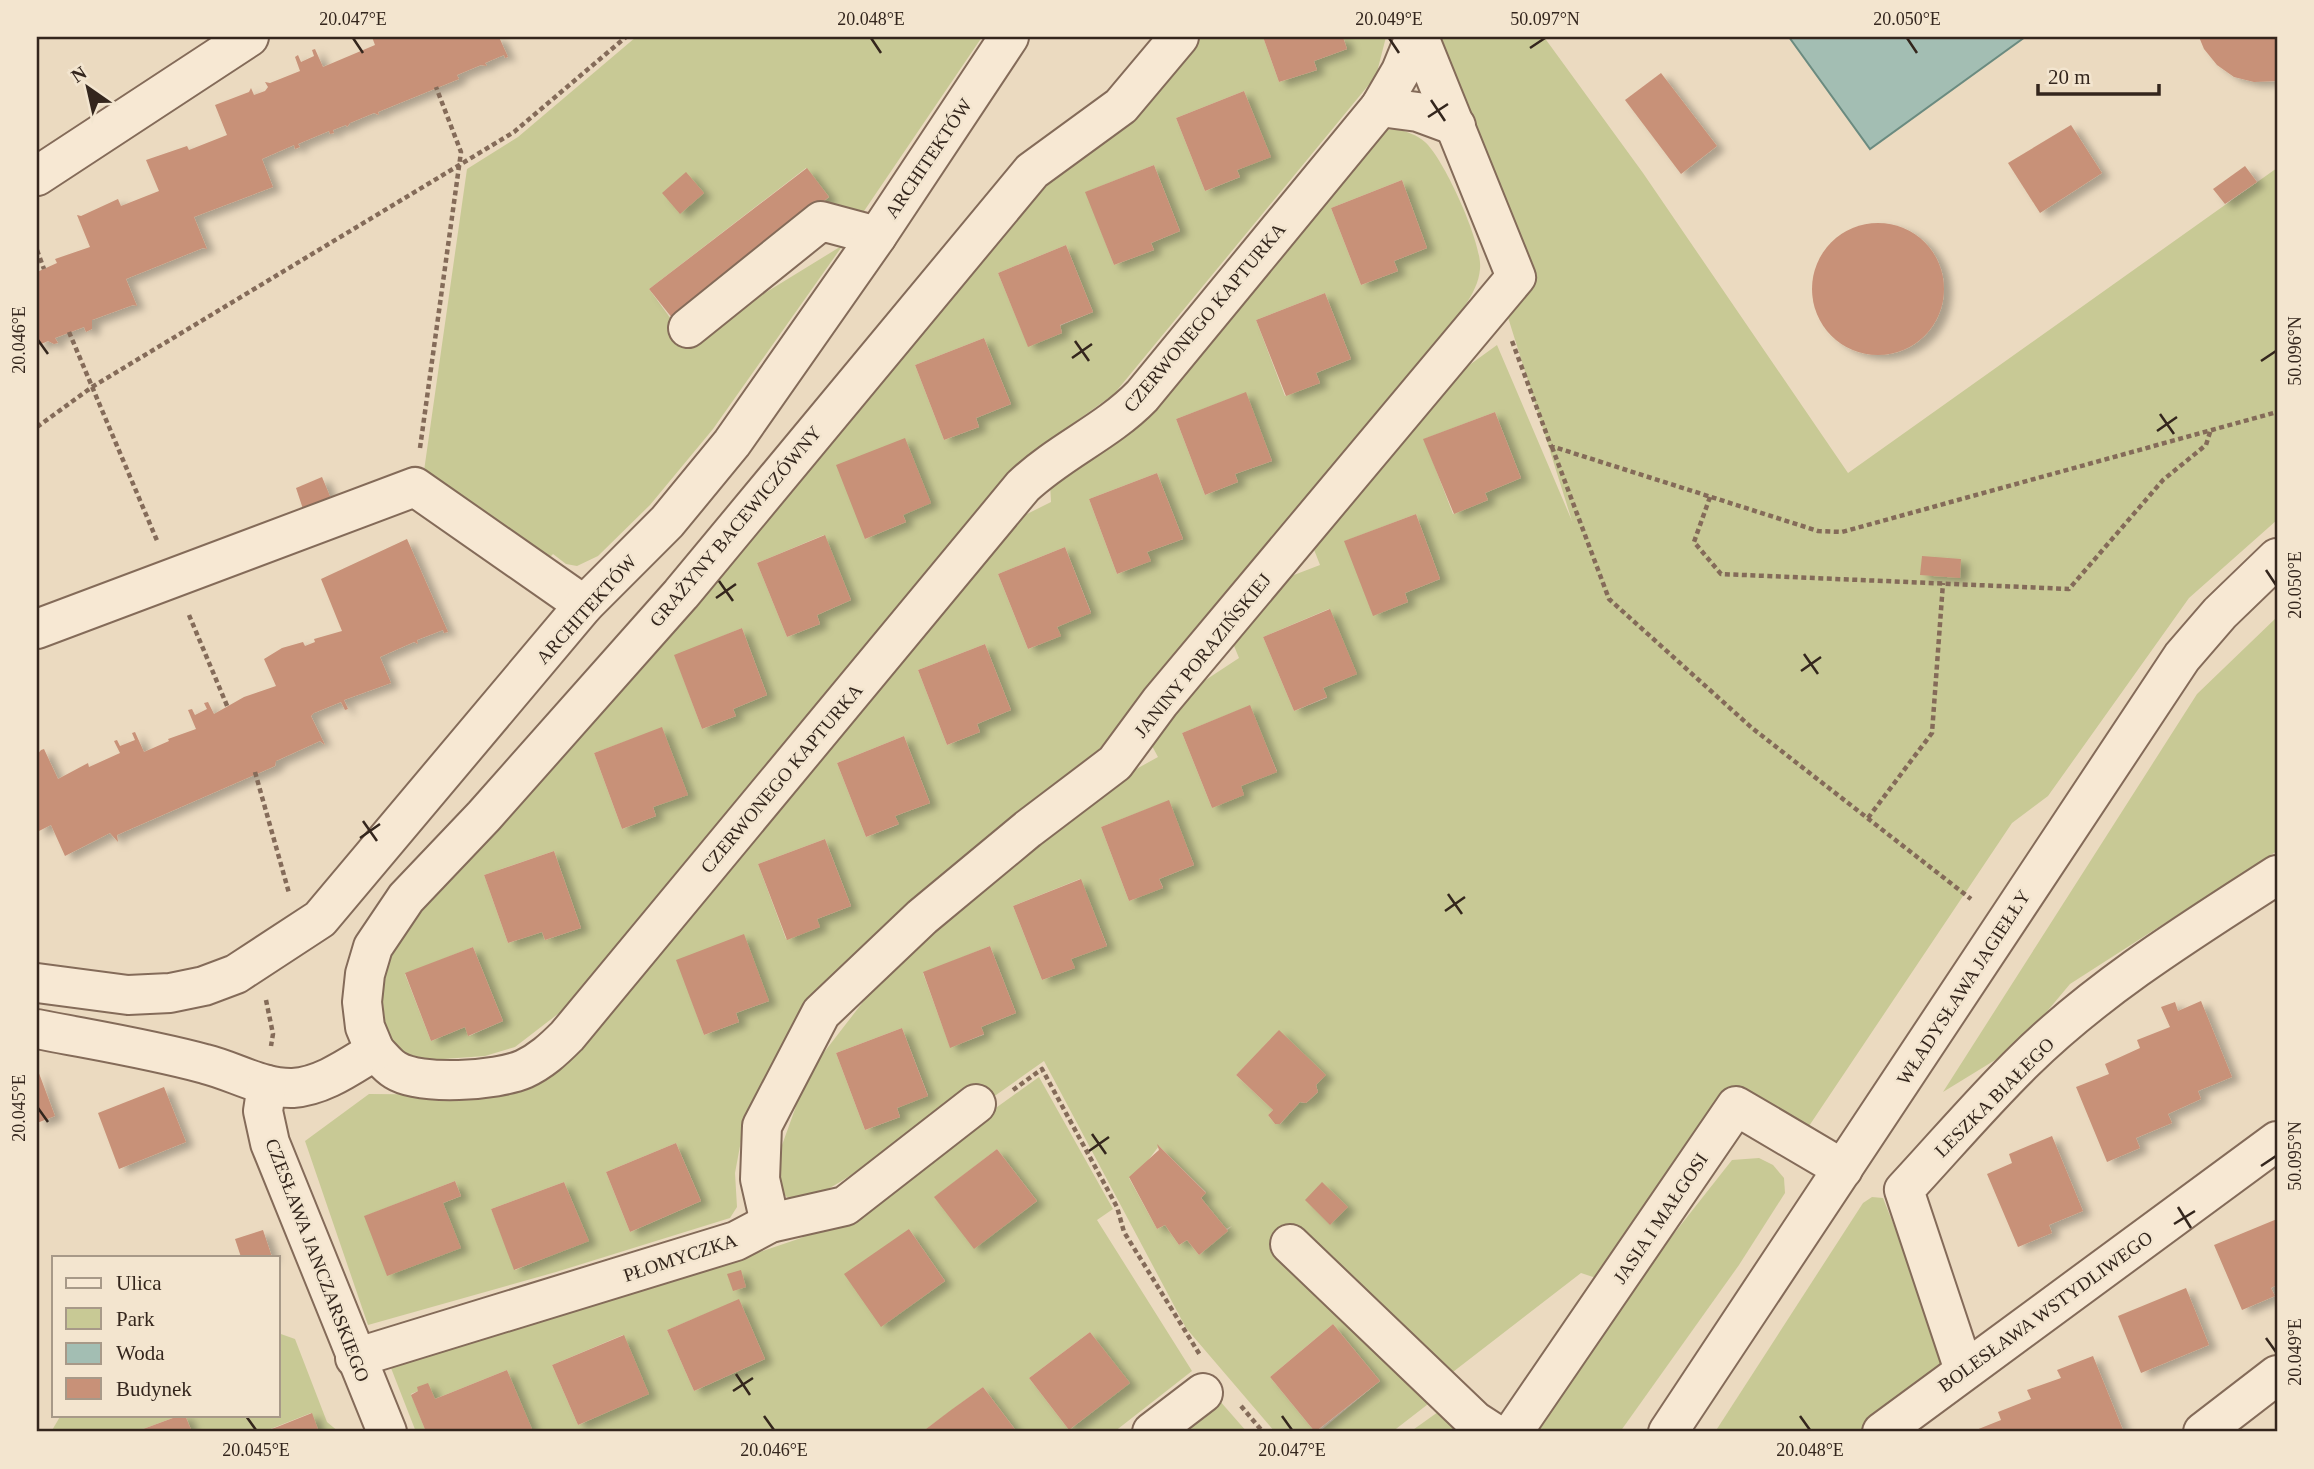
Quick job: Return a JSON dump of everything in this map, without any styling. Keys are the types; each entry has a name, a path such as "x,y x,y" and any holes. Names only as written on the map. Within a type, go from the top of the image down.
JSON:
{"street":[{"path":"37,176 249,37"},
{"name":"ARCHITEKTÓW","path":"37,983 128,995 170,993 236,974 274,952 320,919 584,605 667,522 732,443 877,236 1009,37"},
{"name":"GRAŻYNY BACEWICZÓWNY","path":"375,1051 365,1027 362,1002 365,974 373,947 406,898 484,816 681,594 1032,171 1121,106 1179,37"},
{"name":"CZERWONEGO KAPTURKA","path":"375,1051 395,1071 425,1080 496,1077 521,1070 545,1058 567,1036 1023,486 1048,462 1124,414 1142,396 1380,107 1417,37"},
{"name":"JANINY PORAZIŃSKIEJ","path":"770,1223 760,1179 762,1126 821,1013 932,908 1115,763 1160,702 1516,277 1456,126 1417,37"},
{"path":"1380,107 1418,112 1456,126"},
{"path":"688,328 821,221 877,236"},
{"path":"37,629 415,487 584,605"},
{"name":"WŁADYSŁAWA JAGIEŁŁY","path":"1668,1432 2182,657 2220,613 2277,558"},
{"name":"LESZKA BIAŁEGO","path":"1964,1370 1904,1190 2025,1060 2090,1005 2174,942 2277,875"},
{"path":"37,1029 170,1055 220,1067 267,1085 294,1088 325,1080 375,1051"},
{"name":"CZESŁAWA JANCZARSKIEGO","path":"267,1085 263,1111 270,1143 387,1432"},
{"name":"PŁOMYCZKA","path":"355,1358 736,1241 770,1223 845,1206 976,1104"},
{"name":"JASIA I MAŁGOSI","path":"1513,1432 1736,1106 1843,1169"},
{"name":"BOLESŁAWA WSTYDLIWEGO","path":"1882,1432 2277,1141"},
{"path":"1290,1244 1475,1421 1492,1432"},
{"path":"2203,1432 2277,1376"},
{"path":"1152,1432 1204,1377"}],"path":[{"path":"37,428 92,387 513,132 626,37"},
{"path":"415,487 461,152 436,87"},
{"path":"37,250 44,269"},
{"path":"1497,300 1609,599 1752,728 1971,899"},
{"path":"68,332 228,708"},
{"path":"1551,446 1805,527 1842,532 2211,428 2277,412"},
{"path":"1710,497 1694,542 1721,574 2068,589 2163,481 2206,445 2211,428"},
{"path":"1868,818 1932,733 1943,583"},
{"path":"256,772 278,854"},
{"path":"267,1085 273,1034 266,999 274,952"},
{"path":"976,1104 990,1107 1042,1069 1117,1207 1124,1232 1182,1330 1204,1377"}],"green space":[{"path":"636,37 982,37 860,217 814,210 829,197 806,168 649,289 687,341 843,245 713,429 650,505 598,556 577,566 566,564 553,554 546,561 424,471 467,169 518,137"},
{"path":"1194,37 1263,37 1279,82 1317,70 1314,61 1347,49 1343,37 1386,37 1376,76 1114,394 1021,461 563,1010 515,1047 485,1056 415,1061 392,1046 386,1030 382,994 383,960 404,921 465,854 491,837 627,679 1047,175","holes":["1244,91 1270,156 1237,170 1240,177 1205,191 1176,118","1154,165 1180,231 1151,243 1154,250 1114,265 1086,192","1066,245 1093,312 1060,326 1062,333 1028,346 998,273","984,338 1011,404 976,418 979,427 944,440 915,365","905,438 903,515 906,522 865,539","824,535 851,600 817,615 820,624 787,637 757,563","742,628 767,695 733,709 736,716 702,729 675,656","662,728 687,794 653,807 656,816 622,829 594,753","554,851 581,928 545,940 542,932 508,943 484,875","473,947 503,1021 469,1036 465,1027 431,1041 405,974"]},
{"path":"1433,37 1544,37 1643,173 1848,473 2277,168 2277,520 2189,598 2048,796 2012,823 1809,1126 1737,1087 1602,1280 1581,1273 1449,1375 1432,1401 1392,1432 1319,1432 1380,1381 1333,1324 1270,1377 1315,1432 1275,1432 1186,1328 1044,1061 989,1100 975,1083 860,1169 815,1196 796,1200 782,1193 777,1188 777,1159 808,1073 873,989 977,887 1091,806 1120,778 1158,757 1151,744 1198,685 1239,658 1232,641 1286,578 1320,565 1313,547 1450,379 1497,345 1572,521 1506,311","holes":["1495,412 1521,478 1485,493 1488,500 1453,514 1424,439","1416,514 1440,579 1405,593 1408,602 1373,615 1345,541","1329,609 1356,674 1323,688 1327,698 1294,711 1263,637","1249,706 1277,771 1241,786 1212,808 1182,733","1168,801 1194,865 1159,879 1163,887 1129,901 1101,827","1080,879 1107,945 1071,959 1074,968 1042,980 1013,906","990,946 1016,1013 981,1027 984,1035 950,1047 923,973","902,1028 928,1095 897,1108 900,1117 865,1130 836,1053","1279,1031 1325,1075 1316,1085 1318,1092 1306,1103 1300,1102 1280,1124 1275,1124 1268,1115 1273,1110 1236,1075","1159,1146 1206,1192 1201,1198 1226,1229 1232,1226 1199,1255 1187,1240 1179,1245 1165,1225 1157,1229 1129,1178 1143,1167"]},
{"path":"1386,130 1404,131 1425,142 1452,183 1469,222 1479,257 1478,279 1470,297 1440,339 1081,771 964,859 743,1130 735,1173 737,1207 730,1218 556,1272 368,1325 305,1141 369,1094 489,1095 1021,517 1051,502 1050,484 1134,425","holes":["1402,180 1427,248 1394,261 1398,271 1361,285 1331,208","1325,293 1351,359 1316,373 1320,383 1285,396 1256,320","1245,393 1272,461 1235,474 1238,482 1205,495 1176,419","1157,473 1183,539 1147,552 1150,561 1117,574 1089,499","1065,547 1091,612 1057,627 1060,636 1028,649 998,574","985,644 1011,710 977,724 980,732 947,745 918,670","904,736 930,803 895,816 898,825 866,837 837,763","825,839 851,906 817,919 819,927 786,939 758,864","677,960 769,1001 736,1013 739,1022 704,1035","676,1143 701,1201 630,1232 606,1172","455,1181 461,1196 443,1203 387,1275 365,1216","564,1182 588,1240 515,1270 491,1209"]},
{"path":"2277,617 2277,851 2070,984 2018,1046 1943,1092 2197,694"},
{"path":"1039,1077 1113,1209 1097,1220 1192,1371 1114,1432 1017,1432 983,1387 922,1432 523,1432 531,1429 507,1370 435,1399 418,1391 411,1394 426,1432 416,1432 391,1368 404,1353 745,1257 801,1238 841,1219","holes":["997,1149 1037,1201 974,1248 935,1197","909,1229 945,1281 881,1326","739,1300 765,1359 694,1391 667,1330","1090,1332 1129,1383 1069,1430 1029,1378","623,1335 648,1394 578,1425 552,1365"]},
{"path":"1759,1158 1773,1165 1784,1178 1785,1193 1739,1265 1620,1432 1533,1432 1665,1245 1732,1160"},
{"path":"1872,1197 1883,1198 1941,1344 1940,1366 1867,1432 1715,1432 1863,1203"},
{"path":"280,1334 295,1339 327,1422 339,1432 319,1432 311,1413 263,1432 192,1432 185,1416 280,1416"},
{"path":"1219,1400 1247,1432 1179,1432"},
{"path":"1438,1412 1462,1432 1410,1432"},
{"path":"60,1416 178,1416 135,1432 51,1432"}],"water":[{"path":"1789,37 2025,37 1870,149"}],"building":[{"path":"372,37 499,37 508,57 505,58 504,55 485,63 487,66 481,65 457,75 459,79 378,112 379,115 374,113 350,123 347,127 346,125 333,130 334,133 330,134 329,131 298,144 300,147 295,149 294,145 262,159 273,187 194,217 207,249 203,248 126,279 137,306 133,305 92,320 92,329 86,332 84,327 55,338 58,343 48,341 37,346 37,272 57,263 55,259 90,247 77,215 81,216 118,199 121,206 159,191 146,160 187,146 189,150 227,135 215,105 249,92 251,88 254,95 265,91 268,87 265,82 270,83 300,71 295,57 298,55 301,62 314,56 312,50 315,49 323,67 375,45"},
{"path":"1263,37 1343,37 1347,49 1314,61 1317,70 1279,82"},
{"path":"2199,37 2277,37 2277,81 2254,82 2234,77 2217,65 2204,49"},
{"path":"1661,73 1717,146 1681,174 1625,100"},
{"path":"1244,91 1271,157 1237,170 1240,177 1205,191 1176,118"},
{"path":"2071,125 2102,173 2040,213 2008,163"},
{"path":"1154,165 1180,231 1151,243 1154,250 1114,265 1085,192"},
{"path":"2245,166 2257,182 2225,204 2213,189"},
{"path":"807,168 829,197 673,319 649,289"},
{"path":"686,172 704,193 680,214 662,193"},
{"path":"1402,180 1427,248 1394,261 1398,271 1361,285 1331,208"},
{"path":"1878,223 1903,228 1925,242 1939,264 1944,289 1939,314 1925,336 1903,350 1878,355 1853,350 1831,336 1817,314 1812,289 1817,264 1831,242 1853,228"},
{"path":"1066,245 1093,312 1060,325 1062,333 1028,347 998,273"},
{"path":"1325,293 1351,359 1316,373 1320,383 1286,396 1256,320"},
{"path":"984,338 1011,404 976,418 979,427 944,440 915,365"},
{"path":"1246,392 1272,461 1235,474 1238,482 1205,495 1176,419"},
{"path":"1495,412 1521,478 1485,493 1488,500 1454,514 1423,439"},
{"path":"905,438 931,503 903,515 906,522 865,539 836,465"},
{"path":"1157,473 1183,539 1147,552 1151,561 1117,574 1089,499"},
{"path":"322,477 332,501 304,512 296,488"},
{"path":"1416,514 1440,579 1405,593 1408,602 1373,616 1344,541"},
{"path":"825,535 851,600 817,615 820,624 787,637 757,563"},
{"path":"407,539 448,632 444,633 443,630 417,640 418,644 414,642 380,657 391,683 344,700 348,709 345,710 341,702 314,713 311,716 325,745 320,741 276,761 275,766 117,835 118,842 110,833 65,856 51,825 37,832 37,755 41,750 44,749 58,779 88,763 89,767 120,753 114,741 117,740 120,746 135,740 132,733 135,732 144,752 169,741 168,739 196,729 188,710 192,709 195,715 207,709 204,703 208,702 214,714 244,697 276,686 264,659 282,648 303,642 305,646 315,642 314,639 342,631 321,579"},
{"path":"1065,547 1091,613 1057,627 1061,636 1028,649 998,574"},
{"path":"1922,556 1961,559 1960,578 1920,575"},
{"path":"1330,609 1357,674 1323,688 1327,697 1294,711 1263,637"},
{"path":"742,628 767,695 733,709 736,716 702,729 674,655"},
{"path":"985,644 1011,710 977,724 980,732 947,745 918,670"},
{"path":"1250,705 1277,772 1241,786 1244,795 1212,808 1182,733"},
{"path":"662,727 688,795 653,807 656,816 622,829 594,753"},
{"path":"904,736 930,803 895,816 899,824 866,837 837,763"},
{"path":"1169,800 1194,865 1159,879 1163,888 1129,901 1101,827"},
{"path":"825,839 851,906 817,919 820,927 787,940 758,864"},
{"path":"554,851 581,928 545,940 542,932 508,943 484,875"},
{"path":"1081,879 1107,946 1071,959 1075,968 1042,980 1013,906"},
{"path":"744,934 769,1001 736,1013 739,1022 704,1035 676,960"},
{"path":"990,946 1016,1013 981,1027 984,1034 950,1048 923,972"},
{"path":"473,947 503,1021 468,1036 465,1027 431,1041 405,973"},
{"path":"2201,1001 2232,1077 2198,1091 2201,1099 2168,1114 2172,1123 2136,1138 2140,1148 2107,1162 2076,1087 2109,1074 2105,1064 2140,1048 2137,1040 2170,1027 2161,1007 2175,1002 2178,1011"},
{"path":"902,1028 928,1096 897,1108 900,1117 865,1130 836,1053"},
{"path":"1279,1030 1326,1075 1316,1085 1318,1092 1306,1103 1300,1102 1280,1124 1275,1124 1268,1115 1273,1110 1236,1075"},
{"path":"37,1068 55,1116 37,1123"},
{"path":"164,1087 186,1142 119,1169 98,1113"},
{"path":"2052,1136 2083,1211 2049,1225 2052,1233 2018,1247 1987,1174 2012,1163 2009,1154"},
{"path":"676,1143 701,1201 630,1232 606,1172"},
{"path":"1157,1144 1206,1193 1201,1198 1228,1231 1199,1255 1187,1240 1179,1245 1165,1225 1157,1229 1129,1177 1159,1150"},
{"path":"997,1149 1037,1201 974,1249 934,1197"},
{"path":"455,1181 461,1196 443,1203 461,1248 387,1276 364,1216"},
{"path":"564,1182 589,1241 514,1270 491,1209"},
{"path":"1322,1182 1348,1207 1330,1225 1305,1200"},
{"path":"2277,1219 2277,1285 2271,1288 2275,1296 2242,1310 2214,1245"},
{"path":"909,1229 945,1281 881,1327 844,1274"},
{"path":"263,1230 272,1256 241,1256 235,1239"},
{"path":"741,1270 746,1287 733,1291 727,1274"},
{"path":"2186,1288 2209,1345 2141,1373 2118,1316"},
{"path":"739,1299 765,1359 694,1391 667,1330"},
{"path":"1333,1324 1380,1381 1315,1432 1270,1377"},
{"path":"1090,1332 1130,1383 1069,1430 1029,1378"},
{"path":"624,1335 649,1394 578,1425 552,1365"},
{"path":"2093,1356 2123,1430 1971,1432 2001,1420 1998,1412 2031,1399 2027,1390 2061,1378 2057,1370"},
{"path":"507,1370 532,1429 523,1432 426,1432 411,1395 418,1391 417,1387 428,1383 435,1399"},
{"path":"983,1387 1017,1432 922,1432 951,1410"},
{"path":"312,1413 319,1432 263,1432 277,1427"},
{"path":"178,1416 185,1416 192,1432 135,1432"}]}
